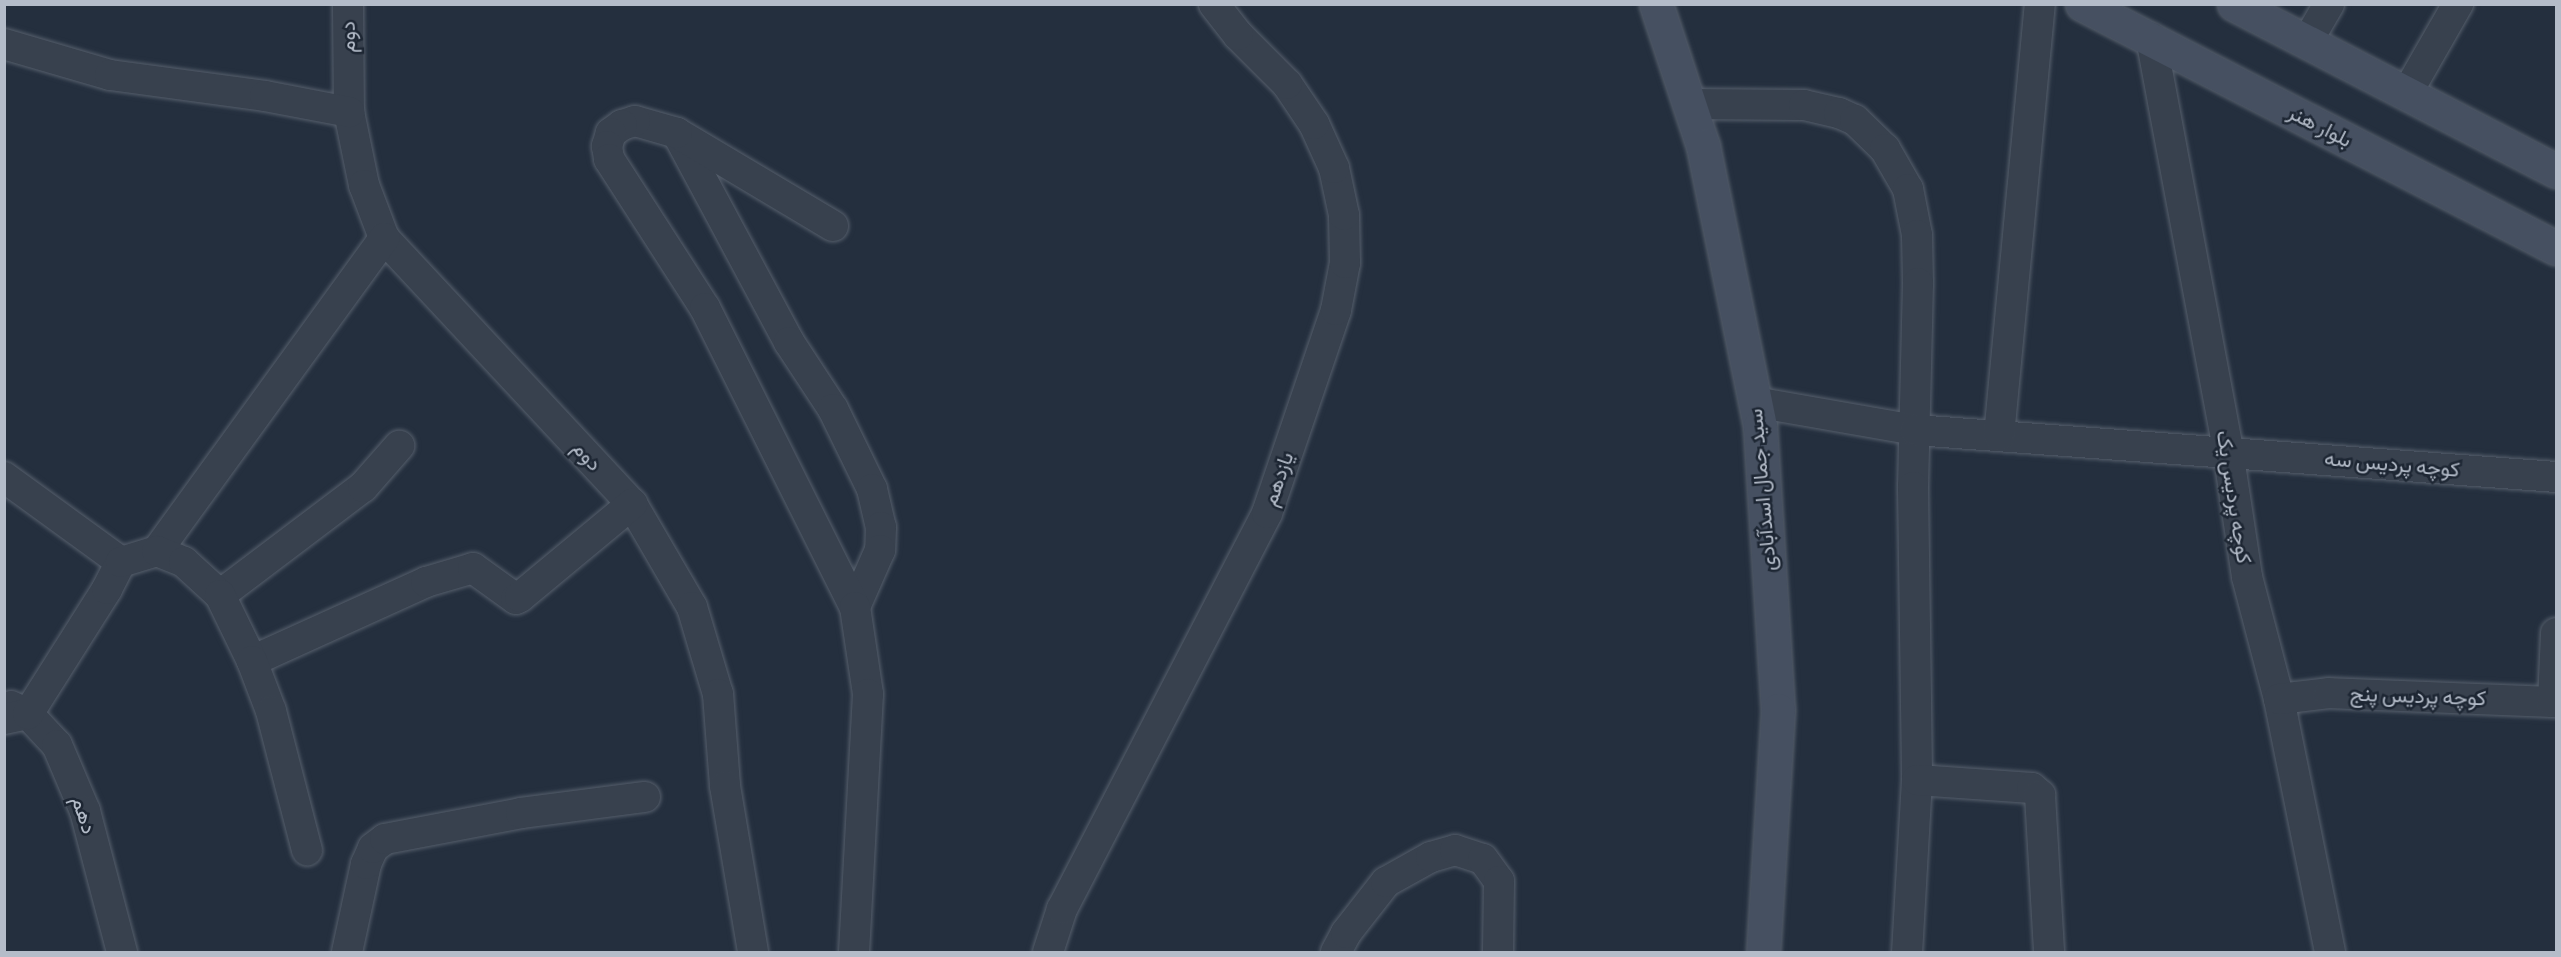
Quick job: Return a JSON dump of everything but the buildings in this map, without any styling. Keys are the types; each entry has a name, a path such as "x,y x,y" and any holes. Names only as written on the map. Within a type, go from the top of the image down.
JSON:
{"main road":[{"name":"سید جمال اسدآبادی","path":"1656,4 1703,146 1760,426 1778,710 1763,952"},
{"name":"بلوار هنر","path":"2082,4 2556,248"},
{"path":"2234,4 2555,166"}],"street":[{"name":"دوم","path":"348,4 350,112 364,185 384,238 632,504 692,607 718,694 725,786 753,952"},
{"name":"یازدهم","path":"1048,952 1062,909 1267,513 1336,310 1345,263 1344,215 1336,177 1314,124 1287,84 1238,35 1214,4"},
{"path":"1999,436 2040,4"},
{"path":"2307,42 2329,4"},
{"path":"2407,93 2458,4"},
{"name":"کوچه پردیس یک","path":"2151,38 2228,451 2247,577 2279,699 2330,952"},
{"path":"4,44 110,75 265,96 350,112"},
{"path":"1689,104 1825,108 1855,120 1885,149 1908,189 1917,235 1915,430 1917,780 1907,952"},
{"path":"833,226 677,133 635,121 622,124 611,133 607,146 609,159 705,308 855,607 868,694 854,952"},
{"path":"677,133 789,342 833,409 872,489 881,527 880,550 855,607"},
{"path":"12,712 107,589 121,562 156,551 384,238"},
{"name":"کوچه پردیس سه","path":"1755,402 1915,430 2228,451 2556,477"},
{"path":"220,595 363,487 399,446"},
{"path":"4,477 121,562"},
{"path":"252,661 426,582 472,568 516,599 632,504"},
{"path":"156,551 184,562 220,595 252,661 271,711 307,850"},
{"path":"2555,702 2556,633"},
{"name":"کوچه پردیس پنج","path":"2279,699 2329,693 2555,702"},
{"name":"دهم","path":"12,712 57,745 85,811 122,952"},
{"path":"1917,780 2032,788 2040,795 2049,952"},
{"path":"347,952 366,864 373,848 386,839 521,813 645,797"},
{"path":"1336,952 1346,933 1386,882 1431,857 1455,850 1484,859 1499,881 1498,952"}]}
